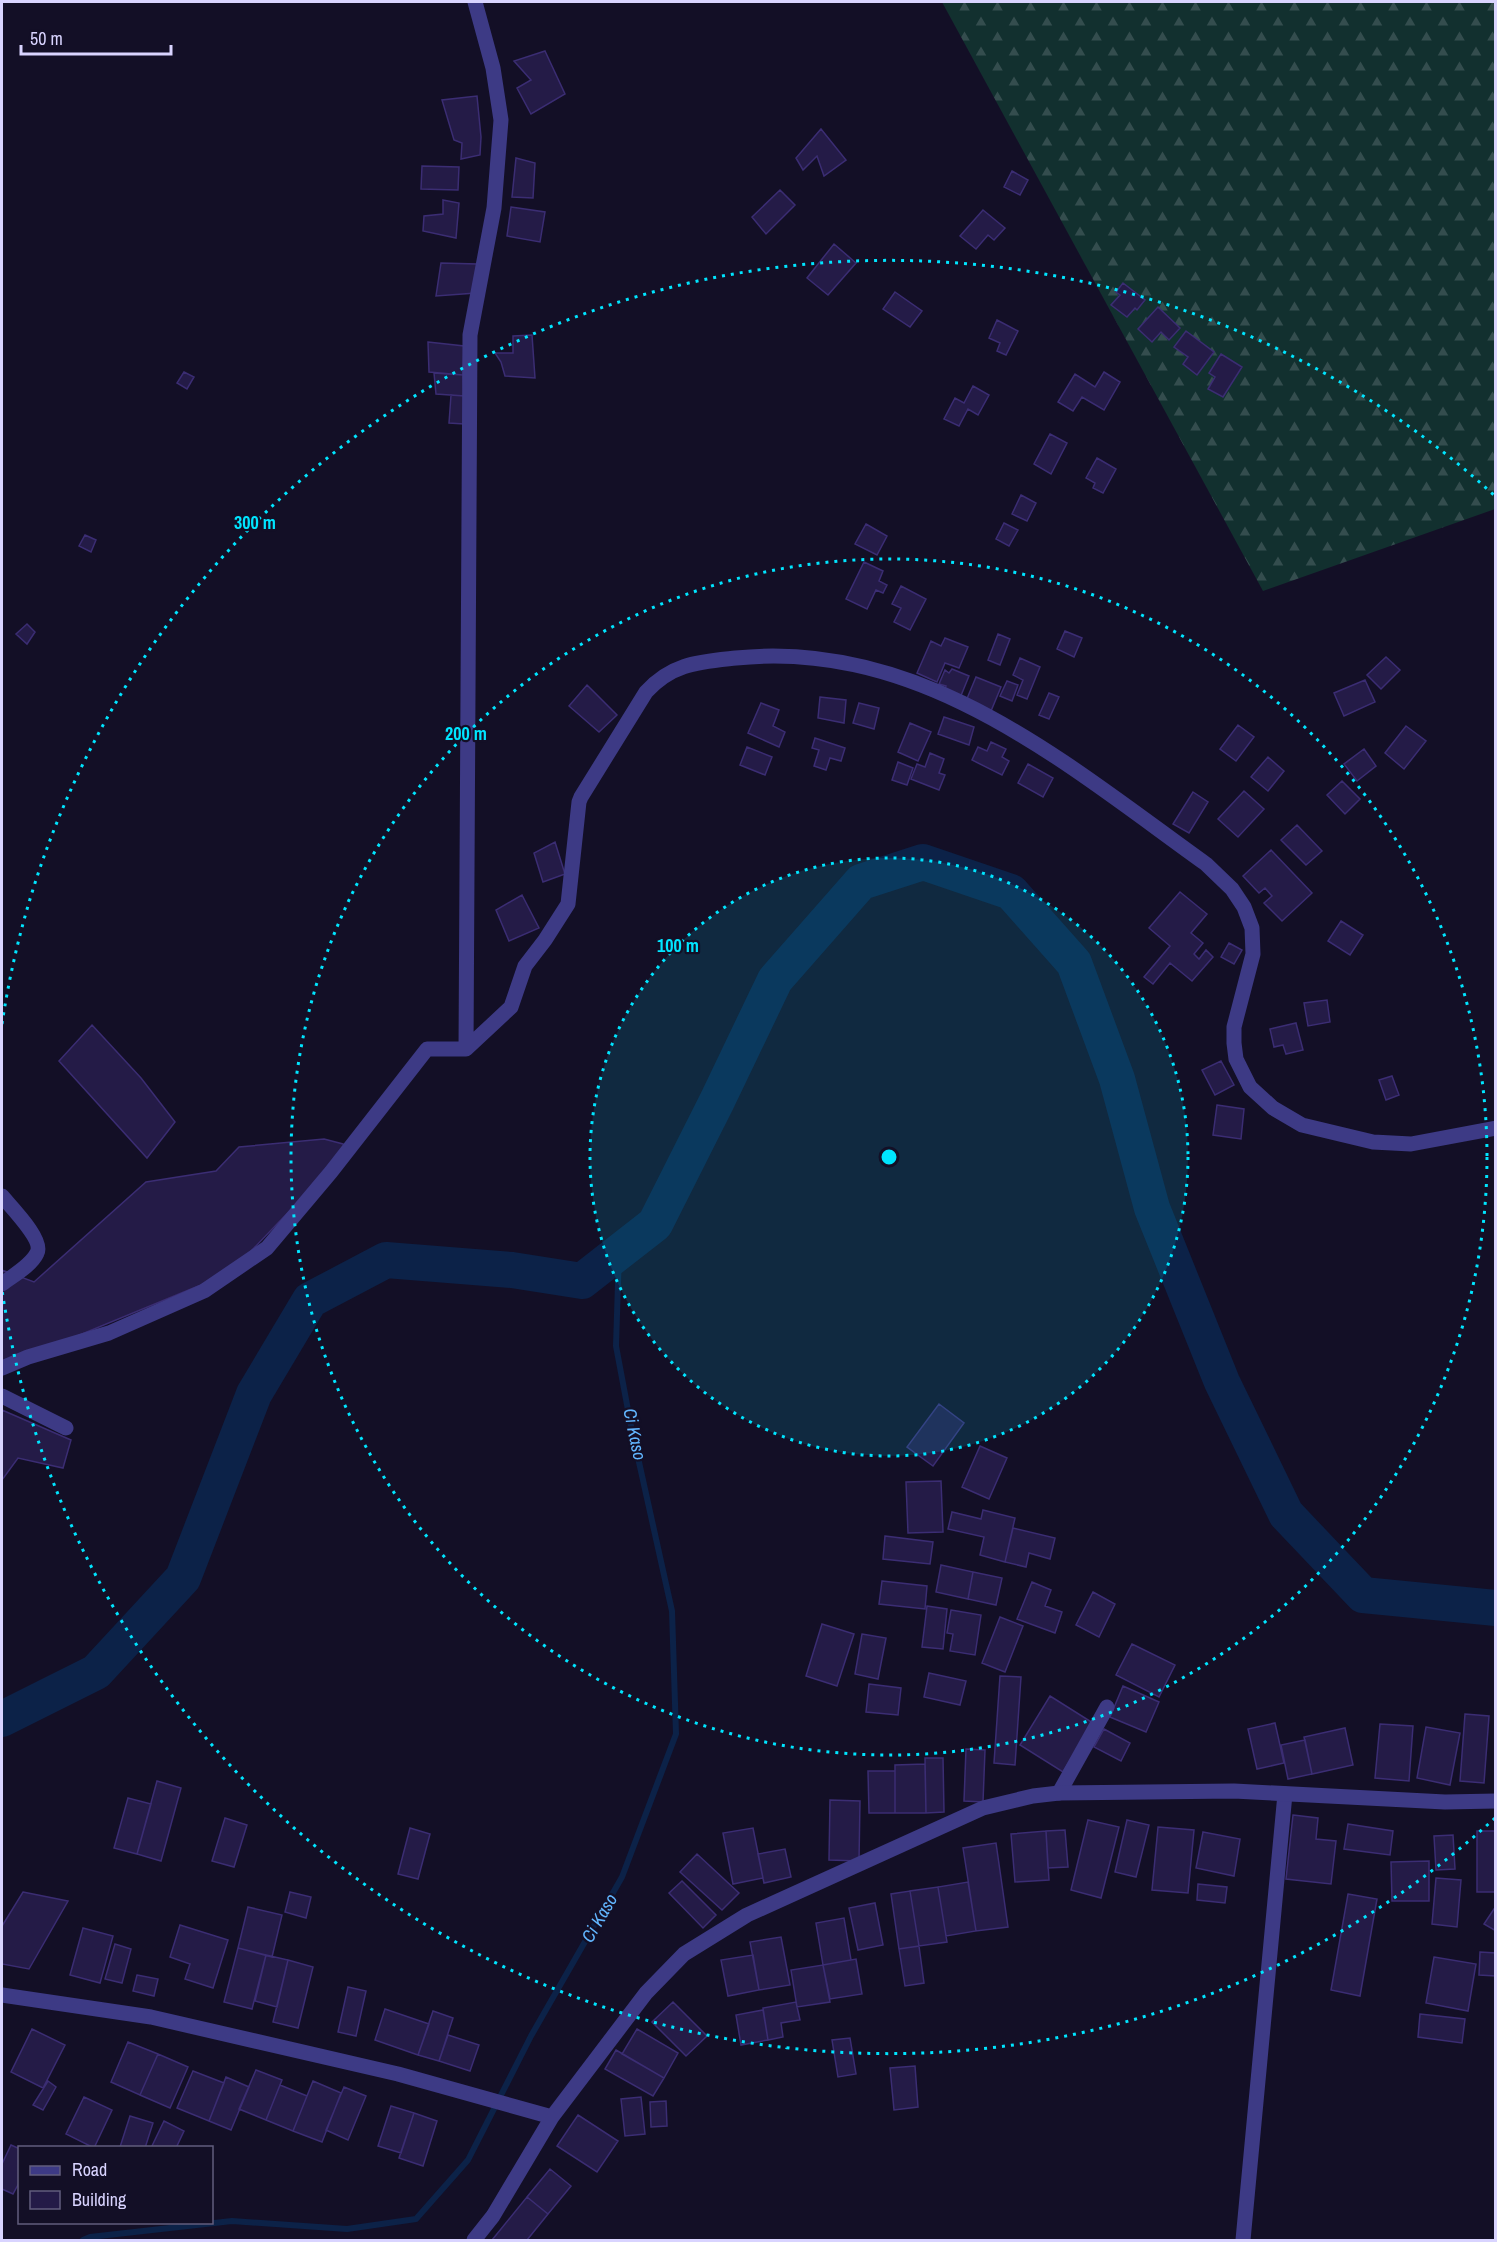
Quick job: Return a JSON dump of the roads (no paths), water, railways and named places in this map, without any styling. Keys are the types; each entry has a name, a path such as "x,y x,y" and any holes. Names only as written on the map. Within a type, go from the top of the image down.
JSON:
{"street":[{"path":"466,1049 470,335 494,208 501,120 493,68 475,2"},
{"path":"2,1368 28,1357 110,1333 204,1291 267,1248 331,1172 427,1049 466,1049 511,1007 525,966 568,904 579,802 646,692 658,679 701,662 755,656 808,657 872,668 927,686 984,713 1023,735 1206,864 1232,889 1244,907 1252,928 1253,954 1234,1027 1236,1059 1250,1087 1273,1108 1302,1125 1373,1142 1411,1144 1496,1128"},
{"path":"2,1196 33,1234 39,1251 34,1258 2,1284"},
{"path":"2,1396 66,1428"},
{"path":"1059,1793 1107,1707"},
{"path":"474,2241 494,2216 552,2117 646,1993 684,1954 747,1915 983,1808 1033,1796 1059,1793 1234,1791 1445,1802 1496,1801"},
{"path":"1244,2241 1285,1794"},
{"path":"2,1995 151,2017 398,2074 552,2117"}],"waterway":[{"path":"2,1719 96,1672 183,1578 254,1394 310,1300 386,1260 512,1270 582,1281 655,1224 775,980 861,882 923,862 1011,892 1074,963 1117,1079 1152,1208 1222,1382 1286,1514 1363,1595 1496,1608"},
{"name":"Ci Kaso","path":"213,2223 232,2221 347,2229 416,2219 468,2160 531,2036 622,1877 676,1734 672,1611 631,1426 616,1346 619,1252"},
{"name":"Ci Kaso","path":"83,2240 90,2237 205,2224"}]}
